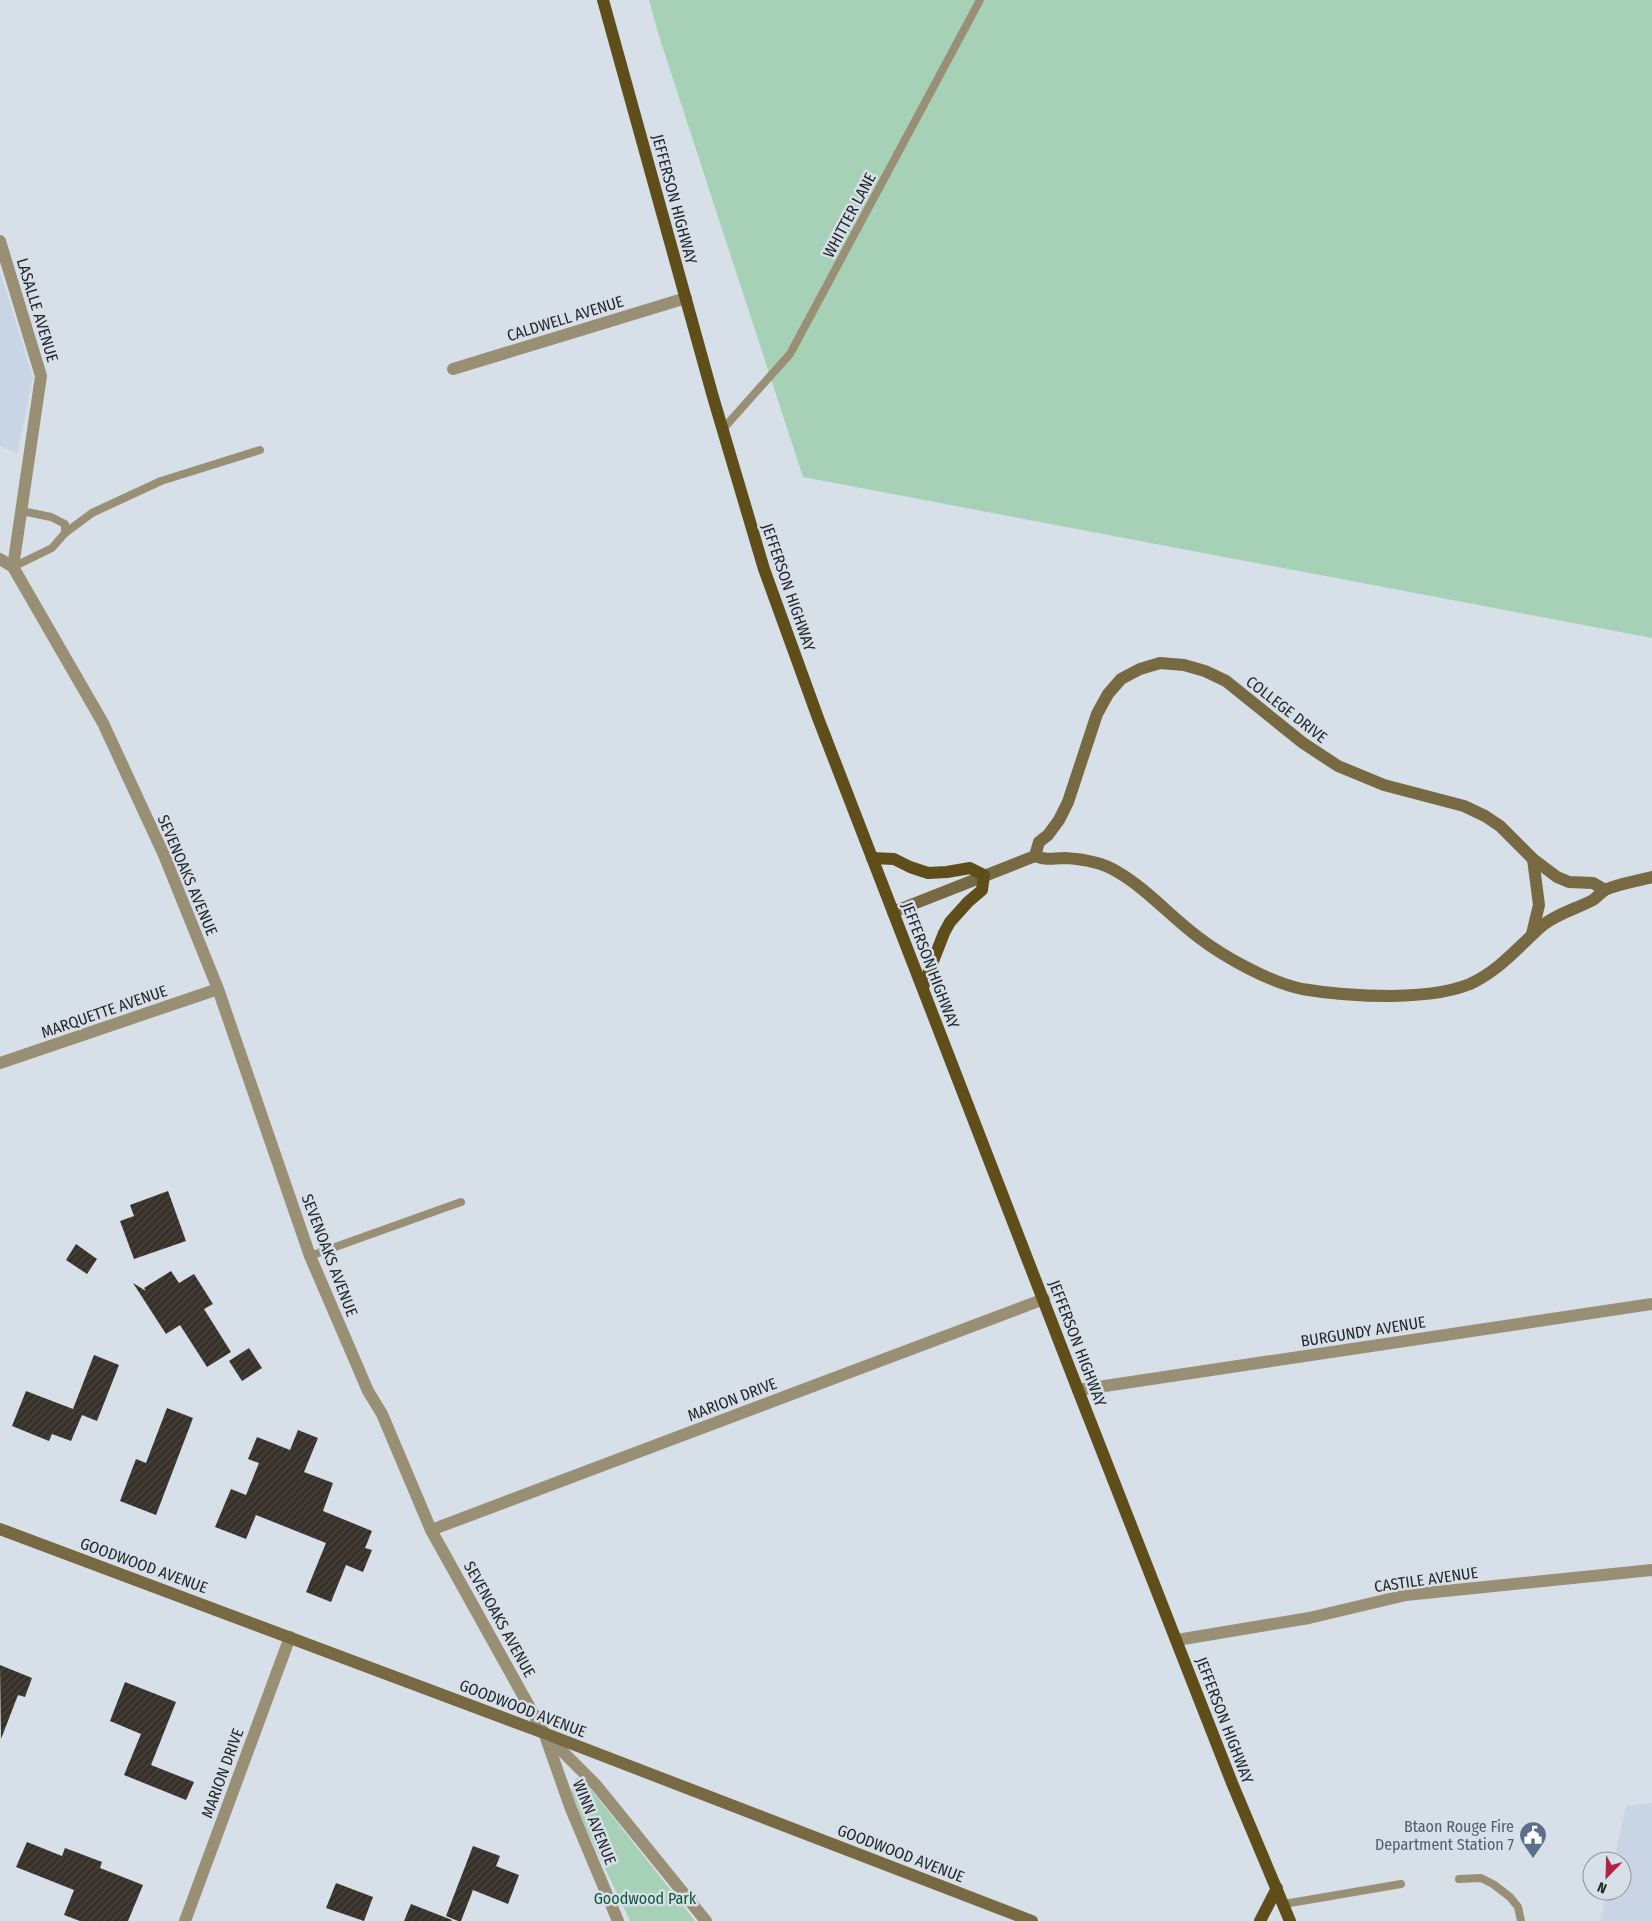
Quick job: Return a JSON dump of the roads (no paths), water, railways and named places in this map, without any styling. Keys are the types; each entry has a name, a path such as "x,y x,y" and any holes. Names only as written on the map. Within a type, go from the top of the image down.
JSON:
{"main road":[{"name":"JEFFERSON HIGHWAY","path":"603,0 722,430 764,569 818,718 1078,1390 1232,1783 1290,1921"},
{"path":"872,858 894,859 928,873 970,868 984,876 982,890 958,912 944,933 923,987"},
{"path":"1260,1921 1277,1888"}],"street":[{"name":"LASALLE AVENUE","path":"0,240 41,376 13,567"},
{"name":"CALDWELL AVENUE","path":"453,370 686,298"},
{"name":"SEVENOAKS AVENUE","path":"0,559 13,567 103,723 164,855 218,989 310,1256 368,1391 382,1414 431,1530 544,1733 596,1785 706,1921"},
{"name":"COLLEGE DRIVE","path":"1035,856 1039,842 1048,835 1059,820 1068,802 1097,714 1108,694 1122,679 1140,669 1160,663 1184,665 1206,671 1226,681 1320,756 1359,776 1406,791 1464,806 1500,826 1534,859 1556,877 1569,882 1593,883 1605,890"},
{"path":"893,912 1035,856 1046,860 1078,859 1101,864 1115,870 1221,954 1273,978 1300,988 1368,996 1419,995 1446,992 1470,984 1492,972 1544,924 1558,915 1594,900 1605,890 1652,877"},
{"path":"1531,936 1539,905 1534,859"},
{"name":"MARQUETTE AVENUE","path":"0,1063 218,989"},
{"name":"MARION DRIVE","path":"431,1530 1044,1299"},
{"name":"BURGUNDY AVENUE","path":"1078,1390 1652,1304"},
{"name":"GOODWOOD AVENUE","path":"0,1529 544,1733 1032,1921"},
{"name":"CASTILE AVENUE","path":"1177,1640 1309,1618 1406,1595 1652,1570"},
{"name":"MARION DRIVE","path":"185,1921 290,1637"},
{"name":"WINN AVENUE","path":"544,1733 571,1809 618,1921"}],"lane":[{"name":"WHITTER LANE","path":"722,430 790,354 980,0"},
{"path":"13,567 52,548 65,534 92,513 161,481 260,450"},
{"path":"22,511 51,517 66,524 65,534"},
{"path":"310,1256 461,1202"},
{"path":"1459,1879 1481,1878 1493,1884 1510,1897 1518,1907 1520,1921"},
{"path":"1284,1904 1401,1884"}],"place":[{"name":"Btaon Rouge Fire Department Station 7","path":"1533,1859"}],"park label":[{"name":"Goodwood Park","path":"645,1898"}]}
